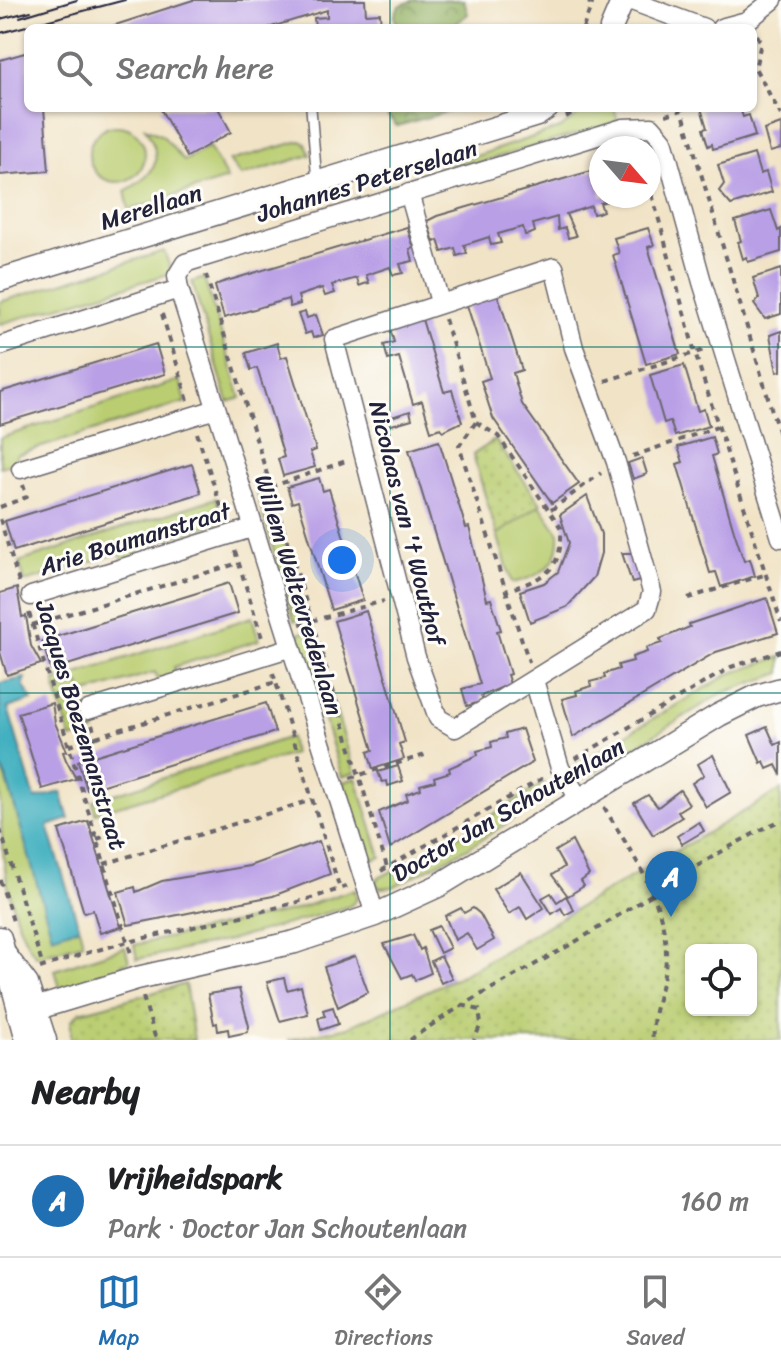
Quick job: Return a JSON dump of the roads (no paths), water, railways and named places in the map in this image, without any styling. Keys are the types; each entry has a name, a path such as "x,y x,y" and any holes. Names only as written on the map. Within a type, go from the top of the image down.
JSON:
{"street":[{"path":"613,24 623,0"},
{"path":"629,0 693,24"},
{"path":"736,24 747,21 773,0"},
{"name":"Merellaan","path":"0,280 541,112"},
{"name":"Johannes Peterselaan","path":"179,289 177,276 185,263 636,125 652,127 663,140 721,345 781,538"},
{"path":"409,193 440,302"},
{"name":"Nicolaas van 't Wouthof","path":"554,267 588,386 616,462 652,592 647,609 455,728 438,718 416,657 367,454 334,339 440,302 554,267"},
{"path":"0,346 179,289"},
{"name":"Willem Weltevredenlaan","path":"179,289 375,915"},
{"path":"21,469 216,409"},
{"name":"Arie Boumanstraat","path":"27,598 252,528"},
{"path":"88,710 289,648"},
{"path":"534,680 560,768 587,796"},
{"name":"Doctor Jan Schoutenlaan","path":"27,1011 137,978 295,942 375,915 438,886 719,715 757,696 781,689"},
{"path":"3,947 27,984 27,1040"},
{"path":"27,1011 45,1040"}],"lane":[{"path":"311,112 317,182"}],"water":[{"path":"25,678 23,684 32,700 8,708 35,799 61,792 69,819 48,826 79,927 52,936 6,777 0,766 0,683"}],"tram line":[{"path":"20,17 77,0"},
{"path":"34,24 125,0"},
{"path":"0,19 31,11"},
{"path":"0,33 24,27"}],"place":[{"name":"Vrijheidspark","path":"671,917"}]}
